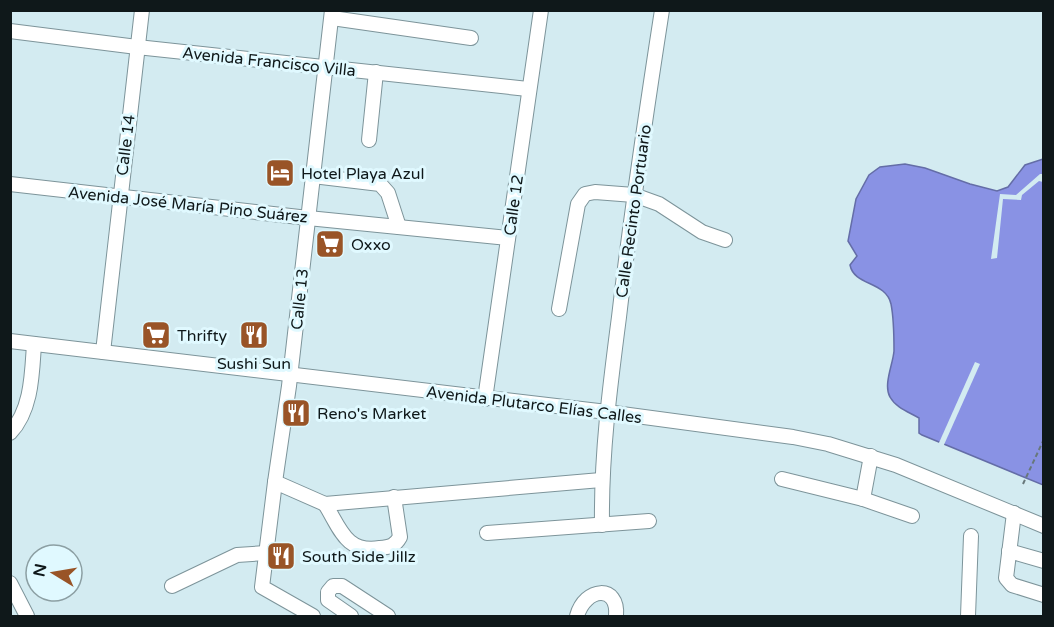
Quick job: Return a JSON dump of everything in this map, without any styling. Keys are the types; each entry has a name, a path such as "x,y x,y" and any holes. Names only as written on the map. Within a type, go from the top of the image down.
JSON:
{"street":[{"name":"Calle 14","path":"103,352 142,10"},
{"name":"Calle 12","path":"485,399 541,10"},
{"name":"Calle Recinto Portuario","path":"602,525 601,480 607,412 634,195 662,10"},
{"path":"332,14 471,38"},
{"name":"Calle 13","path":"313,616 262,587 290,374 332,14"},
{"name":"Avenida Francisco Villa","path":"10,31 528,89"},
{"path":"369,140 376,72"},
{"path":"313,176 380,184 388,193 399,227"},
{"name":"Avenida José María Pino Suárez","path":"10,183 308,218 508,238"},
{"path":"559,309 578,204 585,194 595,192 634,195 659,204 702,232 725,240"},
{"name":"Avenida Plutarco Elías Calles","path":"10,341 607,412 793,437 871,456 1044,526"},
{"path":"10,433 23,416 34,344"},
{"path":"863,499 871,456"},
{"path":"782,479 863,499 912,516"},
{"path":"275,482 325,504 601,480"},
{"path":"325,504 348,542 358,548 372,550 390,547 400,537 394,497"},
{"path":"1014,513 1006,574 1008,582 1044,595"},
{"path":"487,533 650,521"},
{"path":"968,616 971,536"},
{"path":"1009,551 1044,561"},
{"path":"172,586 237,555 267,553"},
{"path":"10,583 27,616"},
{"path":"351,616 328,600 328,592 333,586 342,586 388,616"},
{"path":"577,616 586,598 598,593 605,594 614,600 616,616"}],"path":[{"path":"1023,484 1044,439"}],"water":[{"path":"1043,159 1043,485 922,435 919,433 919,418 893,401 888,392 894,351 891,304 883,291 863,281 853,272 850,265 857,256 848,241 856,199 869,175 880,167 905,164 925,168 997,191 1008,187 1025,165"}],"pier":[{"path":"1040,174 1043,174 1043,182 1039,181 1022,195 1021,200 1003,199 997,258 991,259 1000,194 1016,195"},
{"path":"975,362 980,364 943,447 938,445"}],"place":[{"name":"Hotel Playa Azul","path":"280,173"},
{"name":"Oxxo","path":"330,244"},
{"name":"Thrifty","path":"156,335"},
{"name":"Sushi Sun","path":"254,335"},
{"name":"Reno's Market","path":"296,413"},
{"name":"South Side Jillz","path":"281,556"}]}
